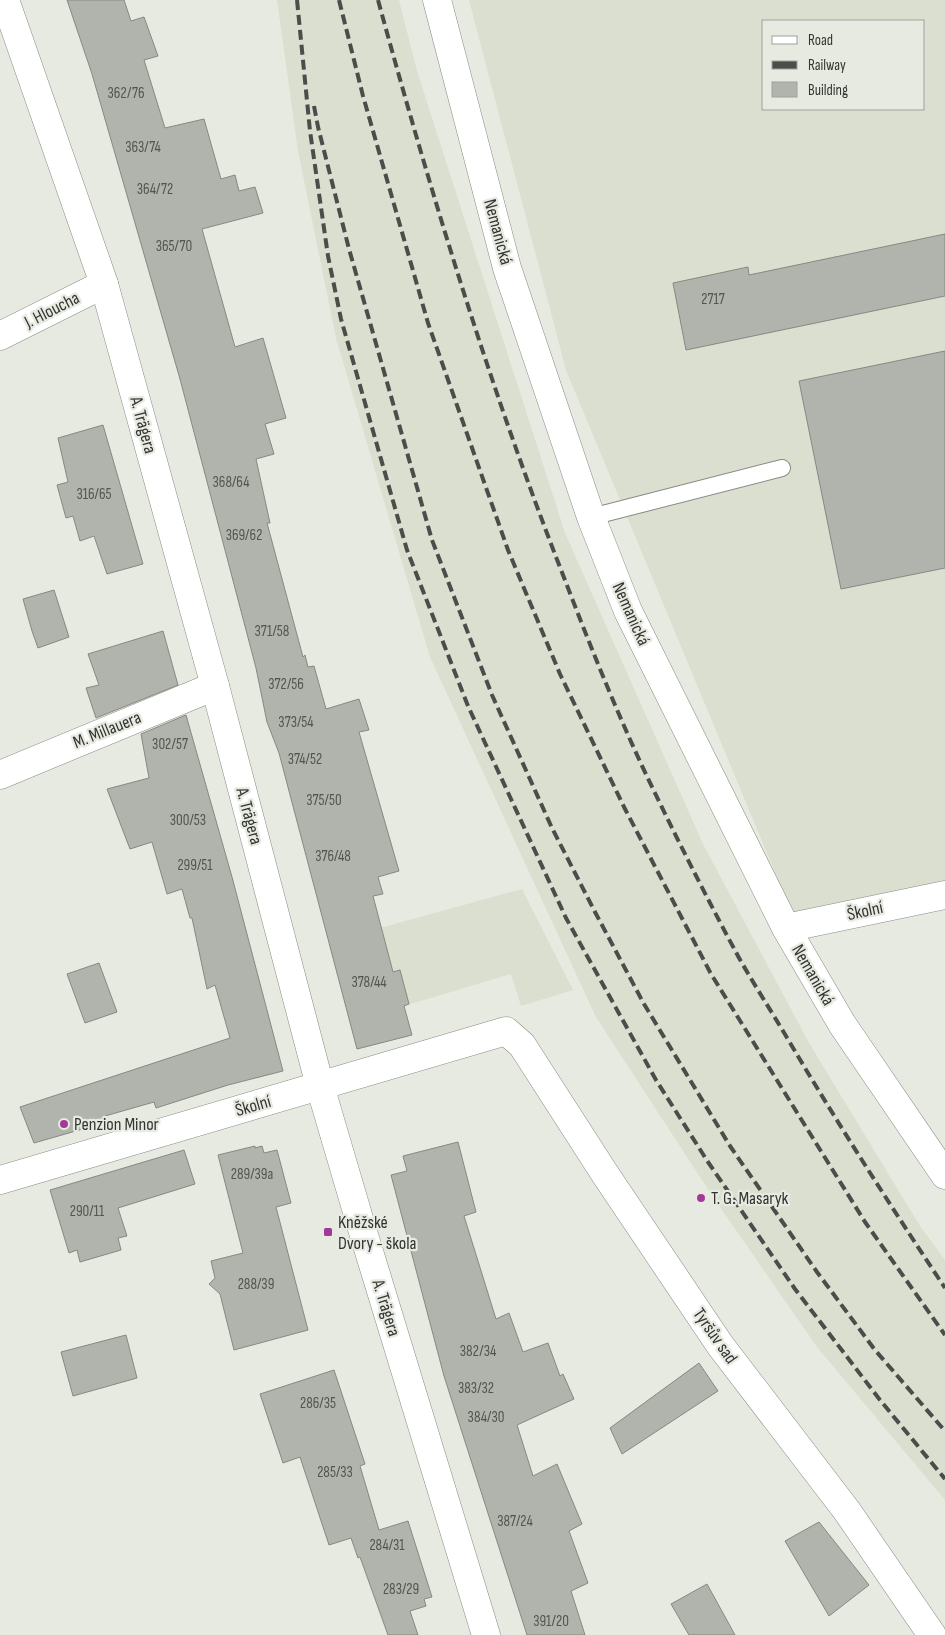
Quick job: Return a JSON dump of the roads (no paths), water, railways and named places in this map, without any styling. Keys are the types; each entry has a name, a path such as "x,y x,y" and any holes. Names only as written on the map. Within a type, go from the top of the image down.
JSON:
{"street":[{"name":"A. Trägera","path":"5,0 104,284 215,686 320,1086 486,1635"},
{"name":"Nemanická","path":"437,0 507,268 591,517 628,611 786,928 842,1024 945,1175"},
{"name":"J. Hloucha","path":"0,336 104,284"},
{"name":"M. Millauera","path":"0,775 215,686"},
{"name":"Školní","path":"786,928 945,895"},
{"name":"Školní","path":"0,1180 506,1031"},
{"name":"Tyršův sad","path":"506,1031 522,1045 605,1174 720,1345 846,1511 932,1635"}],"lane":[{"path":"591,517 782,468"}],"railway":[{"path":"297,0 310,131 328,256 341,319 407,550 468,706 566,918 656,1080 708,1162 795,1289 880,1400 945,1479"},
{"path":"339,0 363,96 428,323 508,550 560,674 624,807 711,974 865,1222 945,1335"},
{"path":"378,0 419,145 486,362 536,505 595,657 629,738 685,854 744,966 844,1131 945,1288"},
{"path":"314,106 349,249 432,540 492,695 552,828 644,1004 730,1146 817,1272 875,1350 945,1431"}],"place":[{"name":"Penzion Minor","path":"64,1124"},
{"name":"T. G. Masaryk","path":"701,1198"},
{"name":"Kněžské Dvory - škola","path":"328,1232"}]}
